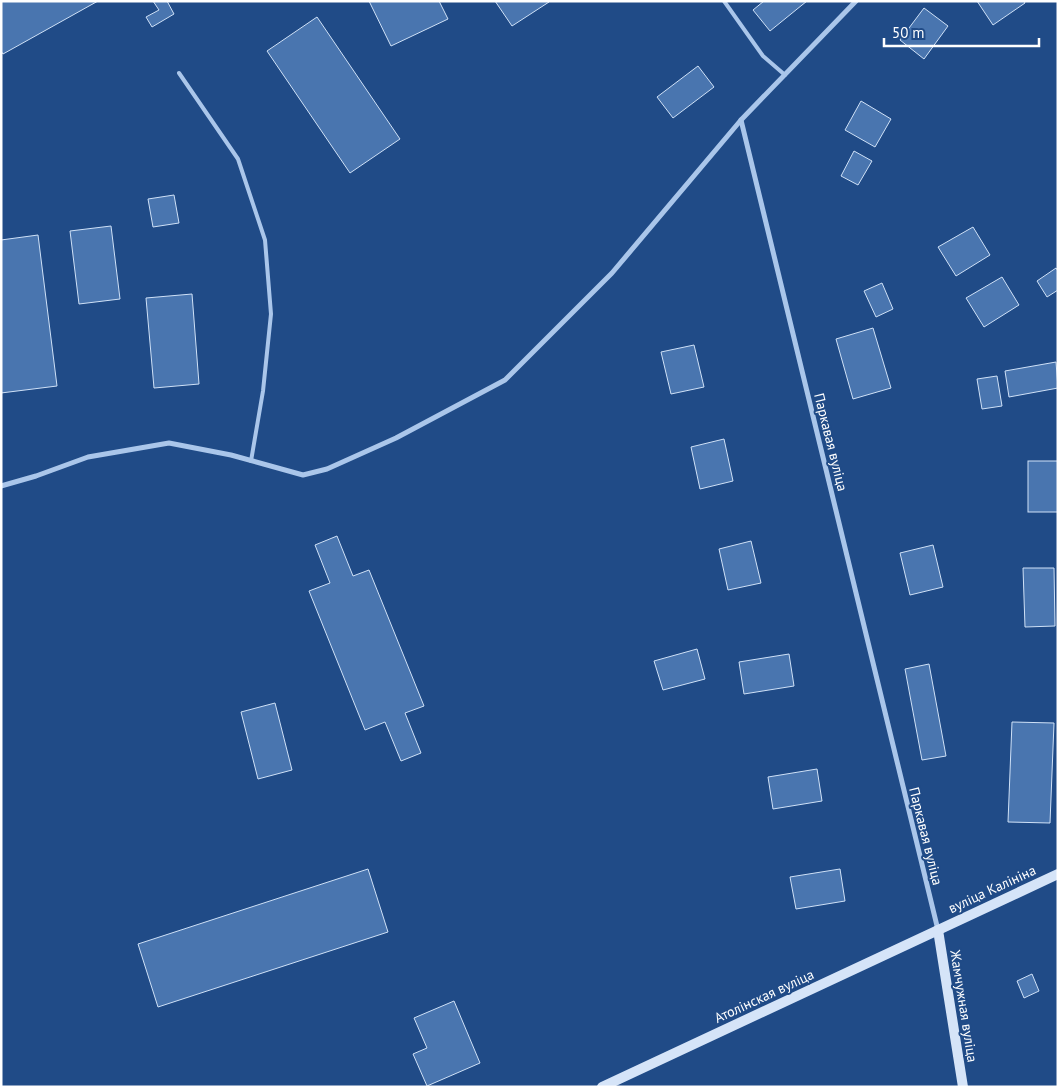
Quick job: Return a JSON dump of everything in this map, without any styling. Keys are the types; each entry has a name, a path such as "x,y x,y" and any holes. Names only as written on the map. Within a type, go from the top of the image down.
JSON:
{"street":[{"path":"1,486 36,476 88,457 169,443 209,450 303,475 327,470 396,438 505,380 612,273 741,120 856,1"},
{"name":"Паркавая вуліца","path":"741,120 938,930"},
{"name":"вуліца Калініна","path":"938,930 993,902 1058,874"},
{"name":"Атолінская вуліца","path":"602,1087 938,930"},
{"name":"Жамчужная вуліца","path":"938,930 963,1087"}],"lane":[{"path":"724,1 763,56 785,75"},
{"path":"179,73 238,159 265,240 271,314 251,461"}],"building":[{"path":"1,1 98,1 3,54 1,51"},
{"path":"153,1 167,1 174,14 152,27 146,17 159,10"},
{"path":"369,1 439,1 448,19 391,46"},
{"path":"495,1 548,1 549,2 512,26"},
{"path":"764,1 807,1 770,31 753,10"},
{"path":"977,1 1024,1 1025,3 993,25"},
{"path":"924,8 948,26 924,59 900,40"},
{"path":"317,17 400,139 350,173 267,51"},
{"path":"698,66 714,87 673,118 657,97"},
{"path":"861,101 891,119 875,147 845,130"},
{"path":"854,151 872,161 858,185 841,176"},
{"path":"174,195 179,223 153,227 148,199"},
{"path":"111,226 120,299 79,304 70,231"},
{"path":"973,227 990,255 956,276 938,247"},
{"path":"38,235 57,386 1,393 1,240"},
{"path":"1056,268 1058,271 1058,290 1047,297 1037,281"},
{"path":"1002,277 1019,305 984,327 966,298"},
{"path":"882,283 893,309 876,317 864,291"},
{"path":"192,294 199,384 154,388 146,298"},
{"path":"873,328 891,388 853,399 836,339"},
{"path":"694,345 704,387 671,394 661,352"},
{"path":"1056,362 1058,388 1009,397 1005,371"},
{"path":"997,376 1002,406 982,409 977,379"},
{"path":"724,439 733,481 700,489 691,447"},
{"path":"1028,461 1058,461 1058,512 1028,512"},
{"path":"337,536 353,576 369,570 424,706 405,713 421,753 401,761 385,722 365,730 309,591 330,583 315,545"},
{"path":"751,541 761,583 728,590 719,549"},
{"path":"933,545 943,587 910,595 900,553"},
{"path":"1023,568 1054,568 1055,626 1025,627"},
{"path":"697,649 705,679 663,690 654,661"},
{"path":"789,654 794,686 744,694 739,662"},
{"path":"929,664 946,756 922,760 905,669"},
{"path":"275,703 292,770 258,779 241,712"},
{"path":"1012,722 1054,723 1050,823 1008,822"},
{"path":"817,769 822,801 773,809 768,777"},
{"path":"368,869 388,932 158,1007 138,944"},
{"path":"840,869 845,901 796,909 790,877"},
{"path":"1032,974 1039,991 1024,998 1017,981"},
{"path":"454,1001 480,1063 427,1086 413,1054 427,1048 414,1018"}]}
